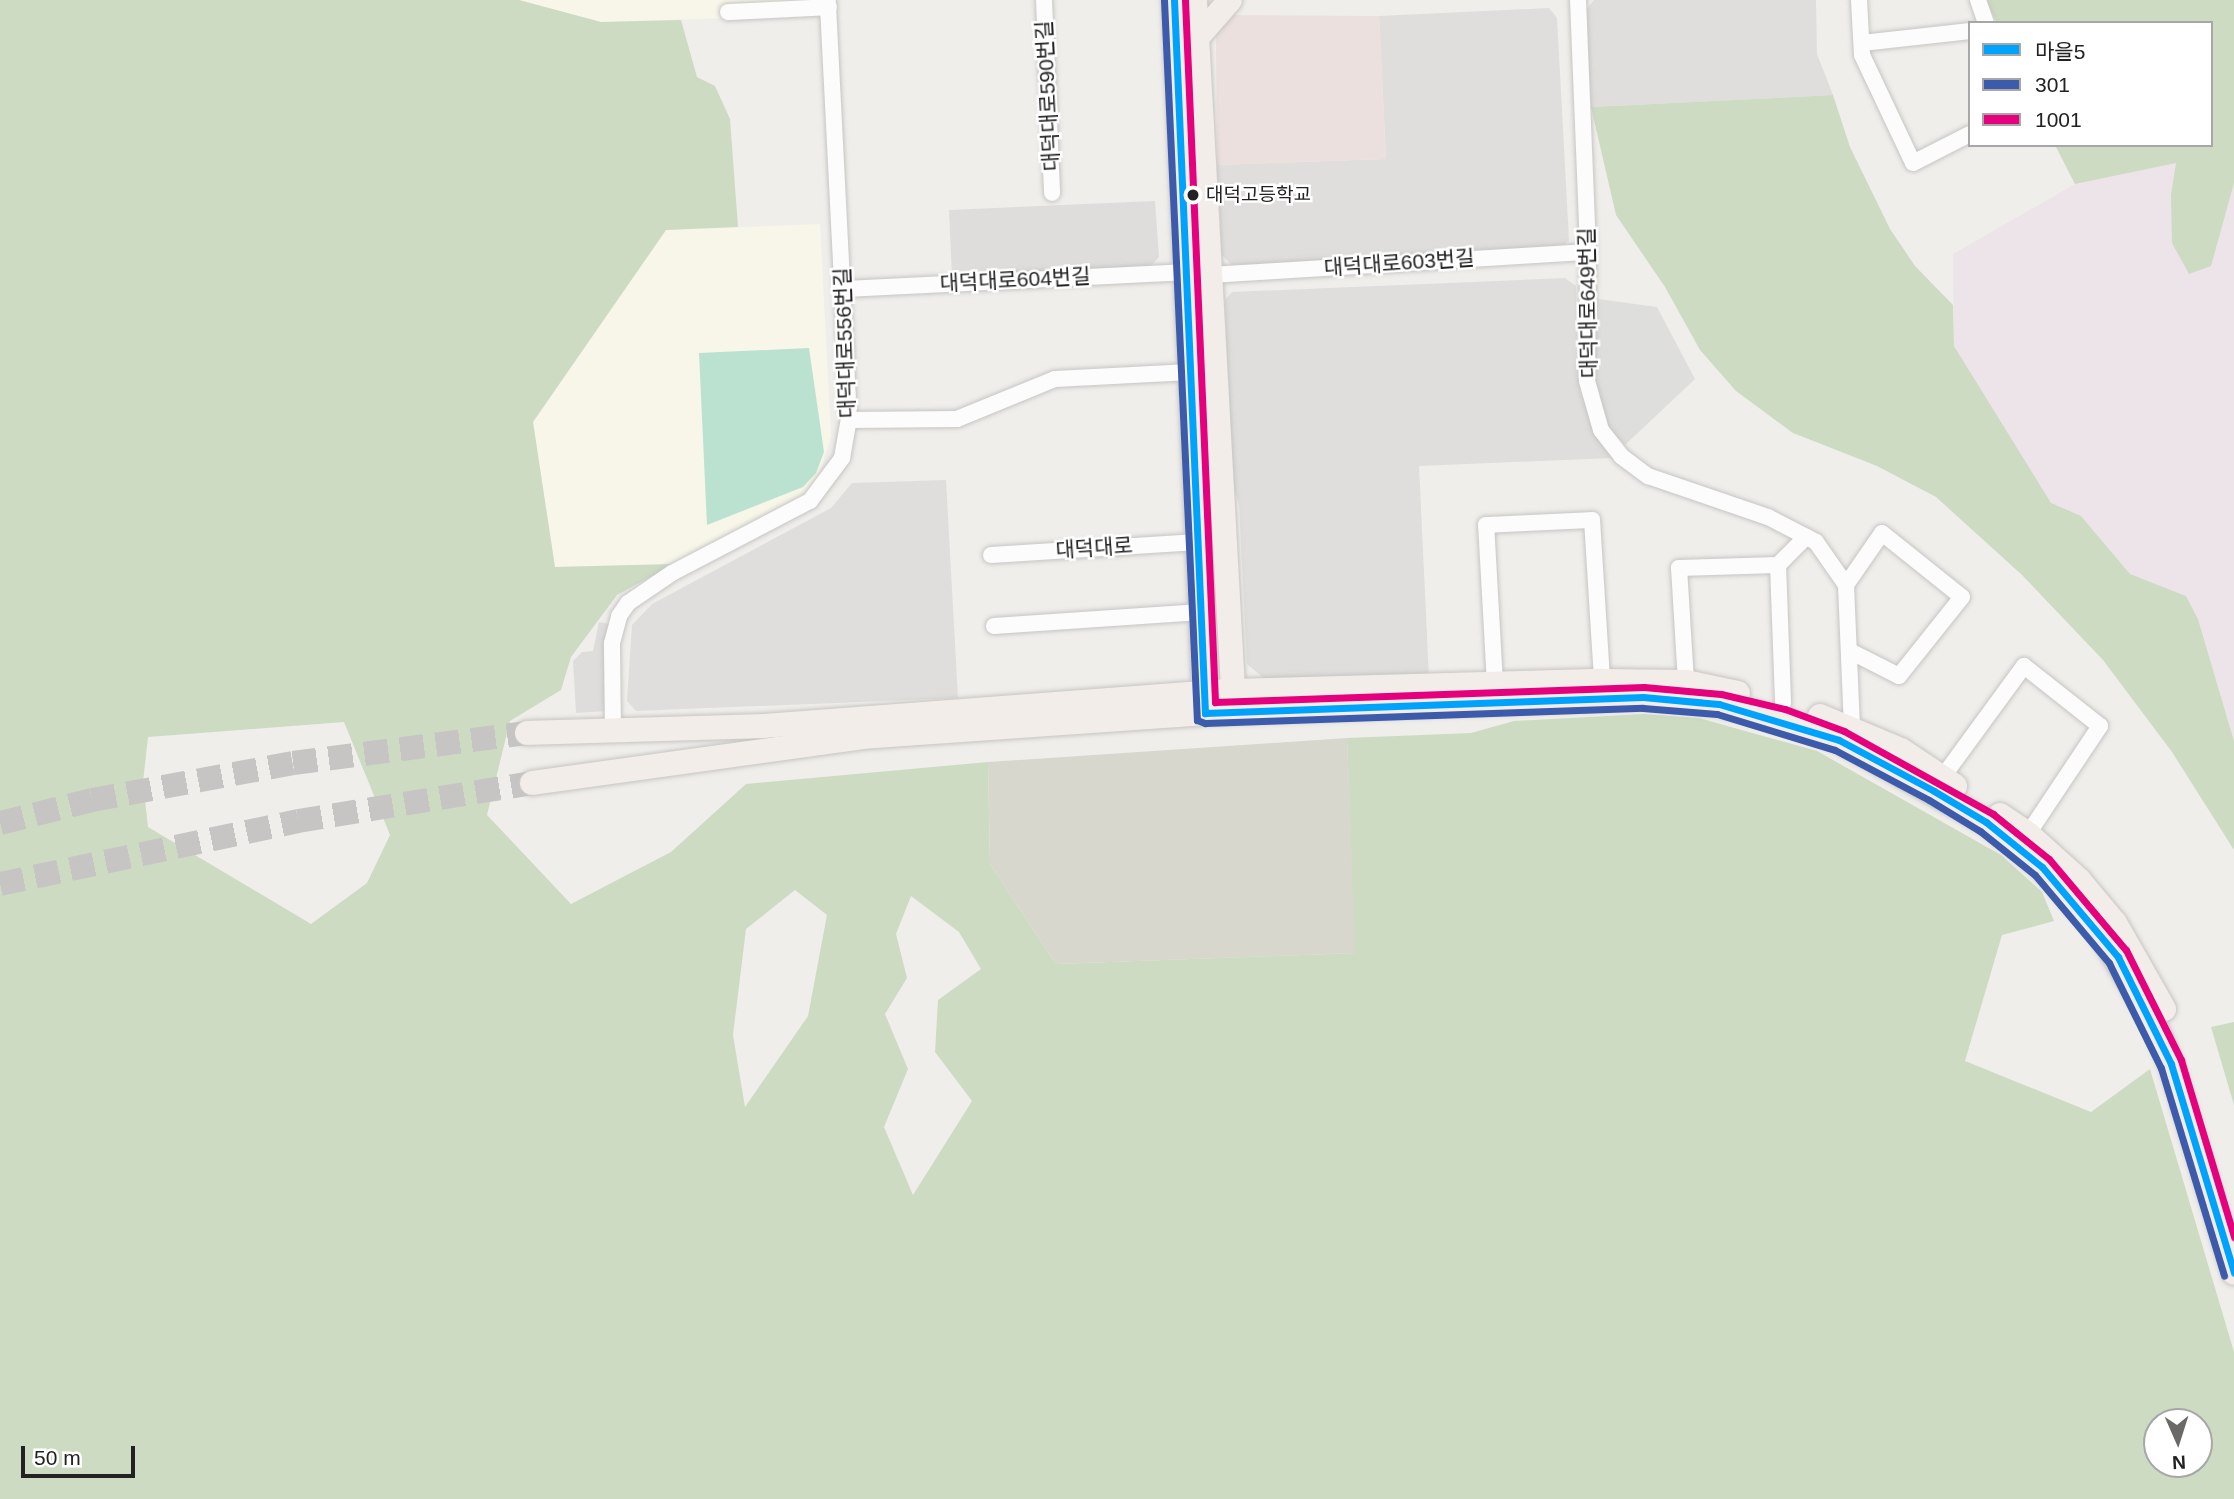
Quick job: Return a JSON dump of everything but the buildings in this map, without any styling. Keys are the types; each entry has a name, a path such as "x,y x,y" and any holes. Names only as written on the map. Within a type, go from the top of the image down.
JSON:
{"main road":[{"path":"1174,0 1233,701"},
{"path":"1195,0 1198,274 1190,372 1205,702"},
{"path":"1197,38 1230,0"},
{"path":"1233,701 1495,684 1686,682 1783,703 1852,727 1900,750 2028,834 2079,880 2115,923 2145,969 2177,1037 2234,1218"},
{"path":"527,733 777,725 1233,701 1643,697 1719,705 1781,719 1839,740 1986,822 2042,867 2118,957 2171,1064 2234,1273"},
{"path":"532,783 862,737 1205,702"}],"street":[{"name":"대덕대로590번길","path":"1044,0 1052,193"},
{"name":"대덕대로649번길","path":"1578,0 1588,252 1587,381 1601,429 1614,447 1648,476 1701,492 1816,542 1846,585"},
{"path":"1859,0 1862,55 1913,163 1968,135"},
{"path":"1978,0 1985,21"},
{"path":"728,12 829,3"},
{"name":"대덕대로556번길","path":"613,731 612,643 619,616 628,603 672,573 810,501 837,470 849,420 829,3"},
{"path":"1862,43 1968,31"},
{"name":"대덕대로603번길","path":"1198,274 1588,252"},
{"name":"대덕대로604번길","path":"843,289 1198,274"},
{"path":"849,420 957,419 1055,379 1190,372"},
{"path":"1495,684 1486,524 1592,520 1602,681"},
{"path":"1850,651 1899,676 1962,597 1882,533 1846,585 1852,727"},
{"path":"1686,682 1679,568 1778,565 1806,537"},
{"name":"대덕대로","path":"991,555 1198,542"},
{"path":"1778,565 1783,703"},
{"path":"994,625 1201,612"},
{"path":"1942,778 2024,666 2100,726 2028,834"}],"shaded area":[{"path":"519,0 803,0 729,4 729,18 601,22"},
{"path":"1594,0 1816,0 1817,54 1833,95 1591,107 1586,10"},
{"path":"1986,0 2234,0 2234,741 2198,619 2186,596 2130,574 2081,516 2051,504 2000,436 1954,346 1953,254 2075,184 2056,147 2213,147 2213,21 1996,21"},
{"path":"1549,8 1557,18 1569,240 1561,250 1232,265 1222,255 1217,165 1386,159 1379,16"},
{"path":"1232,15 1379,16 1386,159 1217,165 1216,32"},
{"path":"1155,201 1159,257 1150,267 952,276 949,210"},
{"path":"820,224 831,436 818,480 801,499 674,564 555,567 533,422 666,230"},
{"path":"1565,278 1576,286 1580,391 1601,444 1613,458 1419,466 1429,678 1266,680 1247,664 1239,505 1232,481 1225,300 1232,292"},
{"path":"1591,298 1657,307 1695,379 1625,445 1607,427 1595,389"},
{"path":"946,480 958,698 636,711 627,701 632,625 652,604 831,508 852,483"},
{"path":"599,622 610,624 604,651 607,711 576,713 573,661 582,652 593,651"},
{"path":"1347,738 1356,953 1056,964 990,864 988,762"}],"green space":[{"path":"0,0 519,0 601,22 681,20 697,77 715,86 730,119 738,227 666,230 533,422 555,567 674,564 617,595 571,657 561,690 510,721 487,815 571,904 671,852 746,784 988,762 990,864 1056,964 1355,953 1347,738 1471,733 1514,721 1644,714 1699,718 1817,751 2001,855 2042,892 2054,921 2002,935 1965,1061 2091,1112 2150,1069 2234,1352 2234,1499 0,1499","holes":["344,722 390,835 367,883 311,924 148,827 143,782 148,737","795,890 827,915 808,1016 745,1107 733,1035 746,929","911,896 959,932 981,969 938,1000 935,1052 972,1101 913,1195 884,1127 908,1069 885,1014 907,978 896,934"]},
{"path":"1986,0 2234,0 2234,183 2211,266 2189,274 2172,243 2171,195 2176,163 2075,184 2056,147 2213,147 2213,21 1996,21"},
{"path":"1833,95 1850,147 1890,229 1915,266 1953,305 1954,346 2051,503 2081,516 2130,574 2186,596 2198,619 2234,741 2234,850 2172,752 2103,660 2022,575 1936,497 1877,466 1793,433 1736,391 1700,350 1665,287 1616,215 1591,107"},
{"path":"809,348 824,452 816,473 803,487 707,525 699,353"},
{"path":"2234,1022 2234,1105 2211,1027"}],"tunnel":[{"path":"0,823 92,800 293,763 527,733"},
{"path":"0,884 298,821 532,783"}],"transit line":[{"name":"301","path":"1164,0 1197,720 1205,723 1643,708 1717,714 1835,750 1929,800 1980,831 2035,875 2109,963 2161,1068 2224,1276"},
{"name":"마을5","path":"1174,0 1205,713 1643,697 1719,704 1839,740 1934,791 1986,822 2042,867 2118,957 2171,1064 2234,1273"},
{"name":"1001","path":"1185,0 1215,702 1644,687 1721,694 1785,709 1844,731 1993,814 2049,859 2126,950 2181,1060 2234,1237"}],"place":[{"name":"대덕고등학교","path":"1193,195"}]}
